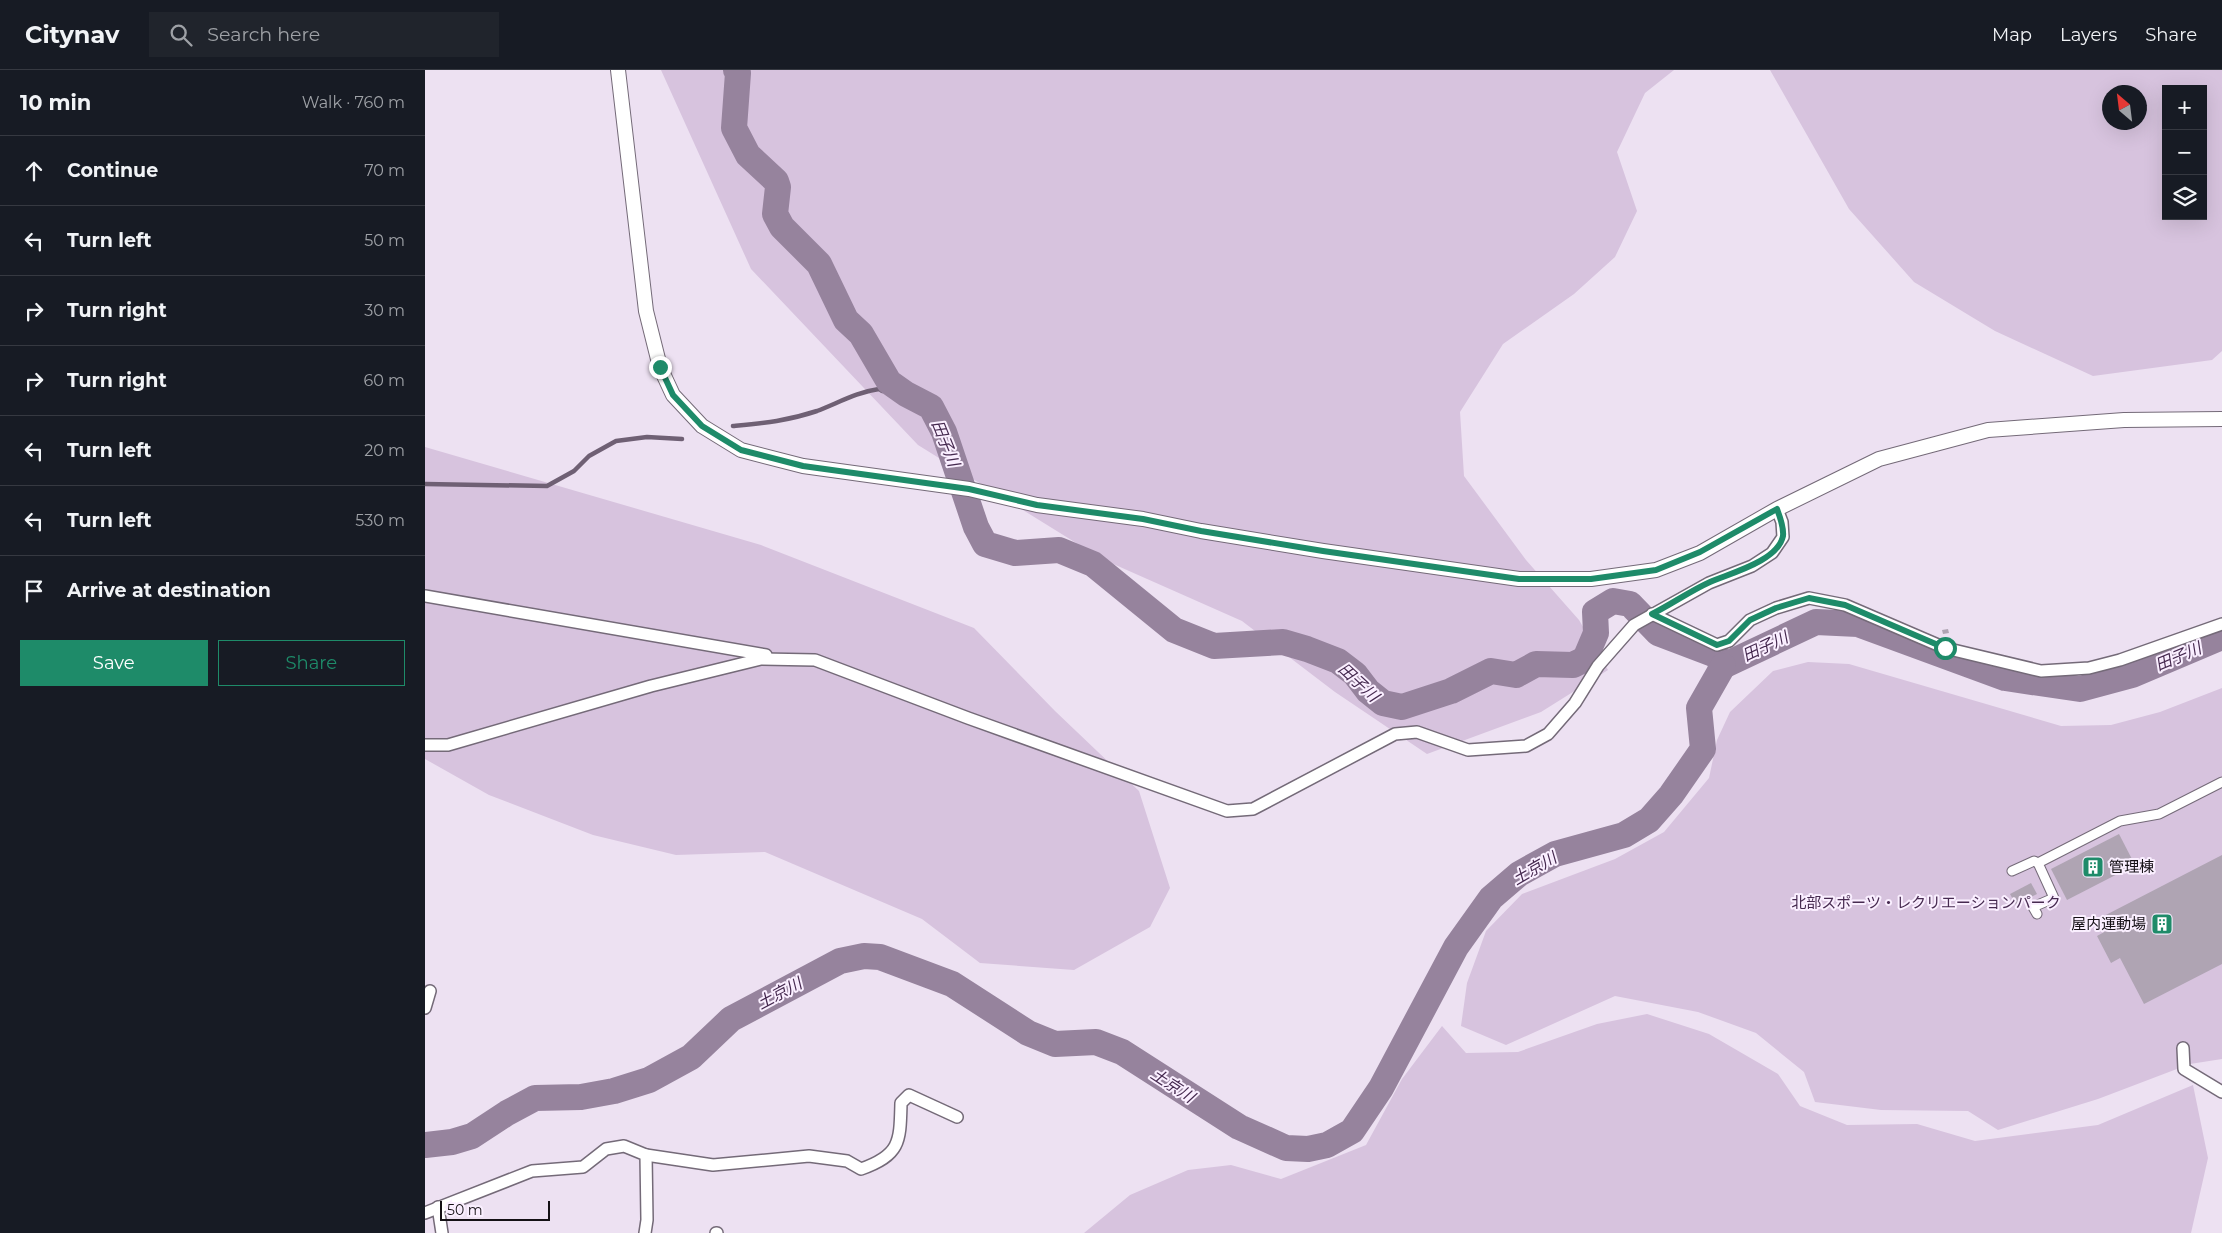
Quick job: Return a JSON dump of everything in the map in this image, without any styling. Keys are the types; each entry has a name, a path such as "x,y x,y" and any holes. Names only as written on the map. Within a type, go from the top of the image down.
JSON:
{"street":[{"path":"618,70 646,311 660,367 673,395 702,426 741,450 803,466 969,489 1037,505 1143,519 1244,539 1519,579 1591,579 1656,570 1700,552 1777,509 1879,459 1988,430 2124,420 2222,419"},
{"path":"425,745 448,744 651,686 761,659 815,660 968,718 1227,810 1253,809 1395,734 1417,732 1468,750 1526,746 1548,734 1561,720 1598,666 1634,625 1709,583 1752,566 1772,553 1783,536 1782,522 1777,509"},
{"path":"425,596 787,659"},
{"path":"1650,615 1717,645 1729,641 1750,620 1776,608 1809,598 1845,605 1945,648 2041,671 2089,668 2120,660 2222,624"},
{"path":"2012,871 2034,861 2038,863 2120,821 2159,814 2222,782"},
{"path":"2037,914 2033,907 2054,898 2038,863"},
{"path":"425,1008 430,991"},
{"path":"2183,1048 2184,1069 2222,1092"},
{"path":"425,1213 532,1171 583,1167 606,1149 624,1146 646,1155 713,1165 809,1156 847,1161 861,1169 876,1163 895,1148 900,1136 901,1103 909,1095 957,1117"},
{"path":"645,1233 647,1220 646,1155"},
{"path":"437,1207 442,1233"}],"green space":[{"path":"661,70 1674,70 1645,93 1617,152 1637,211 1615,257 1574,294 1503,344 1460,412 1464,476 1526,560 1579,620 1608,670 1541,712 1427,754 1335,692 1242,621 1102,559 918,445 751,269"},
{"path":"1770,70 2222,70 2222,351 2212,360 2093,376 1995,331 1914,282 1849,209"},
{"path":"425,447 761,545 974,628 1055,711 1139,791 1170,888 1150,927 1074,970 980,963 922,919 765,852 676,855 593,835 489,795 425,759"},
{"name":"北部スポーツ・レクリエーションパーク","path":"1808,662 1849,664 2061,726 2111,725 2160,712 2222,688 2222,1059 2190,1064 2098,1099 1998,1130 1968,1111 1881,1110 1815,1102 1804,1072 1756,1033 1698,1012 1615,996 1506,1045 1461,1026 1467,983 1486,931 1522,894 1615,859 1664,832 1709,778 1717,740 1730,712 1773,671"},
{"path":"1647,1014 1709,1034 1778,1074 1800,1106 1847,1125 1917,1124 1975,1141 2098,1125 2193,1085 2208,1158 2191,1233 1084,1233 1130,1195 1188,1170 1231,1165 1281,1179 1366,1145 1402,1079 1442,1026 1466,1053 1518,1052 1597,1024"}],"building":[{"path":"1948,629 1949,633 1943,634 1942,630"},
{"name":"管理棟","path":"2119,834 2135,865 2067,900 2051,869"},
{"name":"屋内運動場","path":"2222,855 2222,964 2144,1004 2120,958 2111,963 2097,936 2106,931 2100,918"},
{"path":"2031,883 2037,894 2016,905 2010,894"}],"waterway":[{"name":"田子川","path":"736,70 738,73 734,128 748,155 776,181 778,187 775,214 782,227 819,264 846,320 861,334 889,382 906,394 931,407 944,432 976,527 985,544 1015,553 1059,550 1093,564 1174,630 1214,646 1283,642 1307,649 1338,661 1355,674 1368,691 1383,703 1402,707 1451,691 1491,671 1516,675 1536,664 1573,665 1585,659 1596,633 1595,612 1613,601 1630,604 1658,633 1716,655 1723,666"},
{"path":"733,426 765,423 796,417 863,393 879,389 882,391 895,387"},
{"path":"425,484 547,486 574,471 589,456 616,441 647,437 682,439"},
{"name":"田子川","path":"1723,666 1816,622 1858,624 2005,678 2080,689 2132,675 2222,637"},
{"name":"土京川","path":"425,1145 452,1142 472,1136 507,1113 535,1098 581,1097 614,1091 649,1080 691,1057 731,1019 840,961 864,956 880,957 952,984 1028,1033 1055,1044 1096,1042 1122,1052 1239,1127 1286,1148 1308,1149 1327,1145 1352,1131 1381,1088 1456,947 1491,898 1519,874 1555,854 1624,835 1649,820 1671,795 1703,749 1699,708 1723,666"}],"place":[{"name":"管理棟","path":"2093,867"},
{"name":"屋内運動場","path":"2162,924"}],"route":[{"path":"660,367 673,395 702,426 741,450 803,466 969,489 1037,505 1143,519 1201,531 1323,551 1519,579 1591,579 1656,570 1700,552 1777,509 1782,522 1783,536 1772,553 1752,566 1709,583 1652,614 1717,645 1729,641 1750,620 1776,608 1809,598 1845,605 1945,648"}]}
